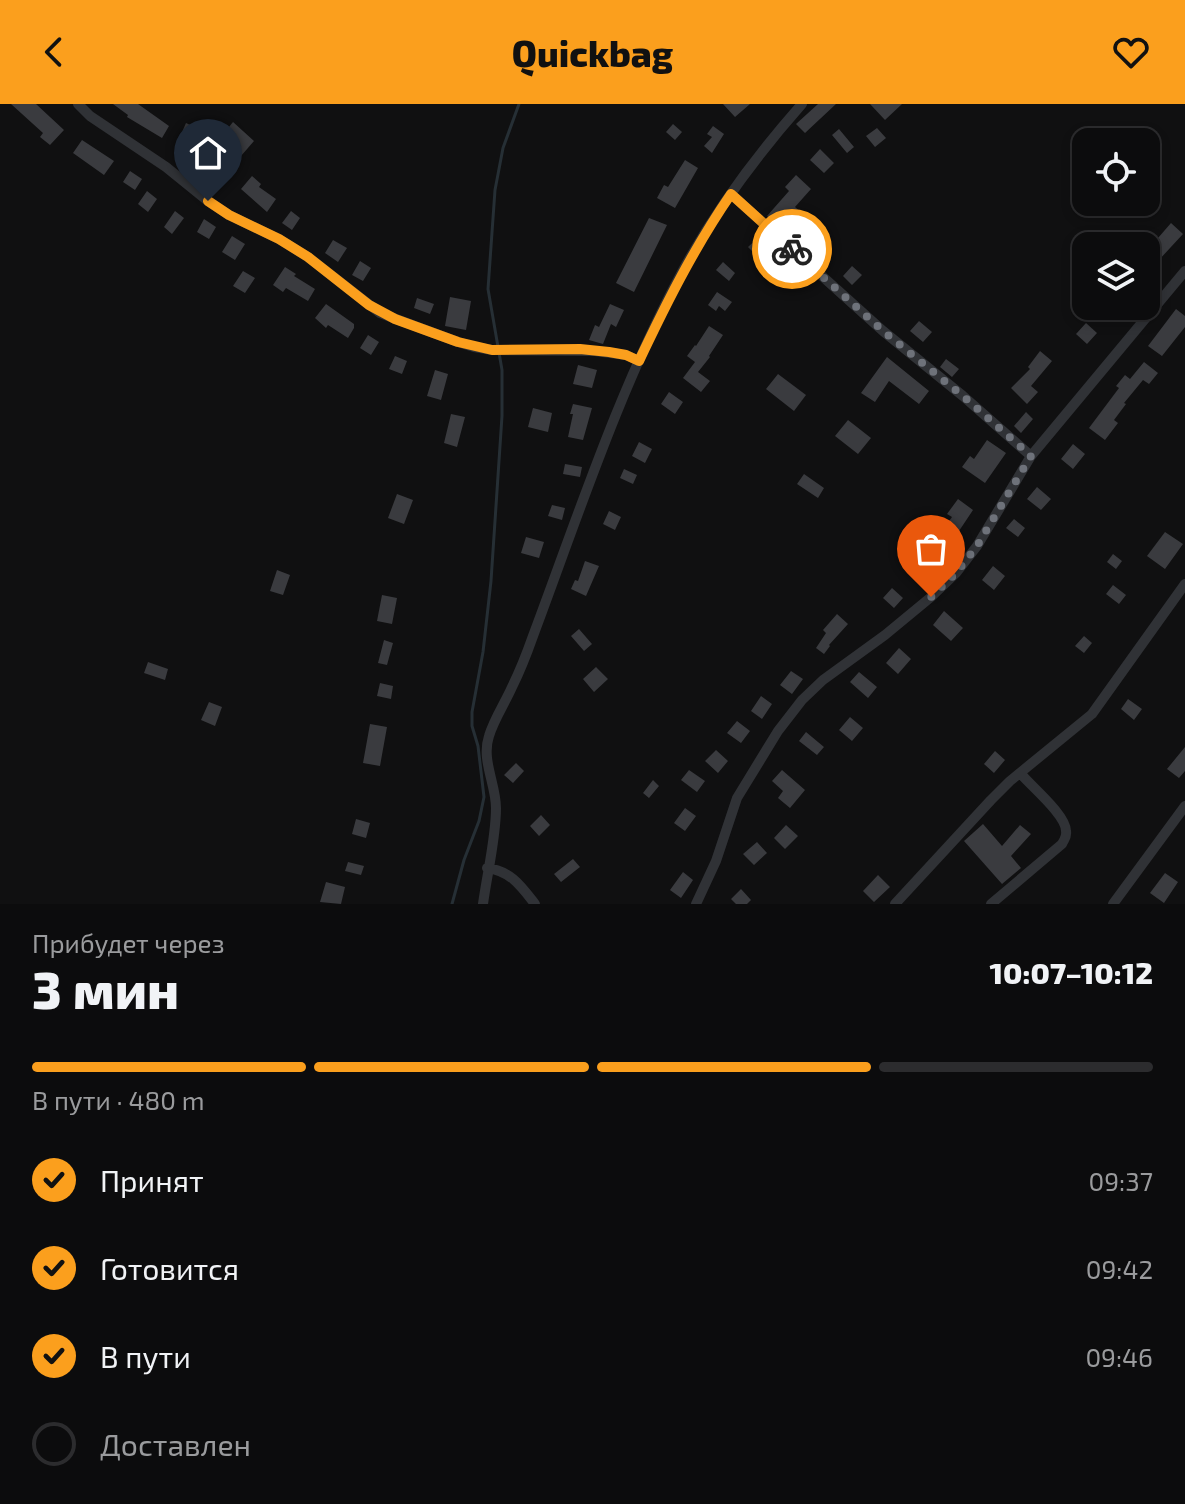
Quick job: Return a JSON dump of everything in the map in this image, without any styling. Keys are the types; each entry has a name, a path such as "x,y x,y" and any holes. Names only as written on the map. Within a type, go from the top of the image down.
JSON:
{"street":[{"path":"78,104 90,116 166,167 208,201 308,257 387,316 458,342 492,350 580,349 618,354 639,361"},
{"path":"483,904 496,805 487,760 488,737 533,637 571,528 639,361 682,272 731,194 802,104"},
{"path":"731,194 883,331 1031,456"},
{"path":"696,904 716,861 737,798 778,731 802,700 823,680 885,635 956,573 977,546 1031,456 1185,271"},
{"path":"895,904 991,800 1092,714 1185,584"},
{"path":"991,904 1062,844 1066,835 1067,829 1060,816 1021,774"},
{"path":"1113,904 1185,806"},
{"path":"487,868 510,876 535,904"}],"building":[{"path":"11,104 36,104 64,130 50,145 40,137 43,133"},
{"path":"113,104 138,104 169,126 162,138 127,117"},
{"path":"723,104 750,104 735,117"},
{"path":"818,104 836,104 805,133 796,124"},
{"path":"870,104 902,104 885,120"},
{"path":"233,122 254,141 241,156 220,138"},
{"path":"186,123 201,130 193,146 179,139"},
{"path":"673,124 682,132 675,140 666,132"},
{"path":"713,126 724,134 712,153 704,146 712,137 707,134"},
{"path":"877,128 886,138 875,147 866,136"},
{"path":"839,129 854,147 847,153 832,135"},
{"path":"82,140 114,161 104,175 73,153"},
{"path":"206,147 217,151 210,170 199,165"},
{"path":"820,149 834,163 824,173 810,160"},
{"path":"685,160 698,168 675,208 657,198"},
{"path":"130,171 142,179 135,190 123,182"},
{"path":"796,175 811,189 795,207 803,214 786,233 767,216 789,191 785,187"},
{"path":"252,176 261,184 259,187 276,199 267,212 241,189"},
{"path":"147,191 157,199 148,212 138,204"},
{"path":"175,211 184,218 172,234 164,227"},
{"path":"291,211 300,218 292,230 282,223"},
{"path":"649,218 667,225 634,292 616,283"},
{"path":"204,219 216,227 209,239 197,232"},
{"path":"1171,223 1183,234 1160,259 1160,240"},
{"path":"761,235 772,247 760,259 748,247"},
{"path":"232,236 245,244 235,260 222,252"},
{"path":"333,240 347,248 338,262 325,253"},
{"path":"360,261 371,268 363,281 352,275"},
{"path":"723,262 735,273 729,281 716,270"},
{"path":"852,266 862,275 852,285 843,276"},
{"path":"285,267 315,289 308,301 286,288 283,292 273,285"},
{"path":"243,271 255,278 245,293 233,286"},
{"path":"717,292 732,302 725,311 719,306 716,311 708,305"},
{"path":"450,297 471,301 466,330 445,326"},
{"path":"417,298 434,304 430,314 414,308"},
{"path":"326,304 354,324 348,338 328,325 326,328 315,318"},
{"path":"610,304 624,310 616,327 611,324 603,344 589,340 595,325 599,327"},
{"path":"1176,309 1185,316 1185,327 1162,356 1148,346"},
{"path":"919,321 932,332 923,342 910,331"},
{"path":"1086,323 1097,333 1087,344 1076,334"},
{"path":"709,326 723,335 698,372 710,381 701,392 683,378 695,362 687,356"},
{"path":"368,335 379,342 371,355 360,348"},
{"path":"1040,351 1052,361 1031,386 1038,392 1027,404 1011,388 1030,369 1028,367"},
{"path":"395,356 407,361 402,374 389,369"},
{"path":"887,357 929,391 919,404 889,381 875,402 861,393"},
{"path":"946,359 959,369 952,377 940,367"},
{"path":"1144,362 1158,373 1149,384 1143,380 1124,403 1114,420 1118,423 1105,440 1089,428 1125,375 1130,379"},
{"path":"578,365 597,370 592,388 573,384"},
{"path":"435,370 448,374 441,400 427,396"},
{"path":"778,374 806,395 794,411 766,389"},
{"path":"669,392 683,402 675,414 661,404"},
{"path":"573,404 592,408 583,440 568,437"},
{"path":"533,408 552,413 548,432 528,427"},
{"path":"1026,412 1033,419 1021,433 1014,426"},
{"path":"451,414 465,417 457,447 444,443"},
{"path":"848,420 871,438 858,454 835,436"},
{"path":"987,440 1006,453 985,483 962,467 970,456 974,459"},
{"path":"639,442 652,449 645,463 632,456"},
{"path":"1073,444 1085,454 1073,469 1061,459"},
{"path":"565,464 582,467 580,477 563,474"},
{"path":"624,469 637,475 633,484 620,478"},
{"path":"804,474 824,488 818,498 797,484"},
{"path":"1037,487 1051,499 1041,510 1027,499"},
{"path":"397,494 413,500 404,524 388,518"},
{"path":"958,499 973,510 945,552 933,544 952,517 947,514"},
{"path":"552,505 565,508 562,520 548,516"},
{"path":"609,511 621,517 615,530 603,524"},
{"path":"1014,519 1025,528 1018,537 1006,528"},
{"path":"1165,532 1183,544 1165,569 1147,556"},
{"path":"526,537 544,542 539,558 521,553"},
{"path":"1113,554 1122,561 1116,569 1107,562"},
{"path":"585,561 599,566 586,596 571,589 575,580 578,581"},
{"path":"921,563 932,571 923,583 913,575"},
{"path":"993,566 1005,576 994,590 982,580"},
{"path":"277,570 290,575 283,595 270,591"},
{"path":"1113,585 1126,595 1119,604 1106,594"},
{"path":"892,588 903,598 894,608 883,598"},
{"path":"382,595 397,598 392,624 377,621"},
{"path":"944,611 963,628 951,641 933,625"},
{"path":"837,614 848,624 824,654 816,648 826,633 823,630"},
{"path":"579,629 592,644 584,651 571,636"},
{"path":"1084,636 1092,643 1084,653 1075,646"},
{"path":"384,640 393,643 387,665 378,663"},
{"path":"899,648 911,659 898,674 886,663"},
{"path":"148,662 168,669 165,680 144,673"},
{"path":"596,667 608,679 594,692 583,679"},
{"path":"791,671 803,679 792,694 780,685"},
{"path":"859,672 877,687 868,698 850,682"},
{"path":"380,683 393,686 391,699 377,696"},
{"path":"761,696 772,704 762,719 751,711"},
{"path":"1128,699 1142,709 1134,720 1121,709"},
{"path":"209,702 222,707 215,726 201,720"},
{"path":"850,717 863,728 852,741 839,730"},
{"path":"737,721 750,731 741,743 727,733"},
{"path":"370,724 387,727 380,766 363,763"},
{"path":"806,732 824,747 817,755 799,741"},
{"path":"1185,747 1185,771 1179,778 1167,769"},
{"path":"716,750 728,761 718,773 705,761"},
{"path":"995,751 1005,760 994,773 984,764"},
{"path":"516,763 524,771 513,783 504,775"},
{"path":"689,770 705,781 697,792 681,780"},
{"path":"782,770 805,790 790,808 778,798 783,791 772,781"},
{"path":"653,780 659,786 649,798 643,793"},
{"path":"685,808 696,816 685,831 674,823"},
{"path":"541,815 550,825 539,836 530,826"},
{"path":"356,819 370,823 366,838 352,834"},
{"path":"983,824 1002,846 1020,825 1031,834 1011,856 1021,868 1002,884 964,841"},
{"path":"786,825 798,836 785,849 774,838"},
{"path":"757,842 767,853 754,865 743,854"},
{"path":"573,859 580,867 561,882 554,874"},
{"path":"348,862 364,866 361,875 345,871"},
{"path":"683,872 693,880 681,898 670,890"},
{"path":"1165,873 1178,882 1164,903 1150,893"},
{"path":"878,875 890,887 874,902 863,891"},
{"path":"326,882 345,887 341,904 320,902"},
{"path":"741,889 751,900 747,904 736,904 731,899"}],"waterway":[{"path":"452,904 484,797 472,712 491,581 502,416 502,370 488,289 495,190 503,148 519,104"}],"way so far":[{"path":"792,249 883,331 1031,456 977,546 956,573 931,597"}],"route":[{"path":"208,201 308,257 380,313 458,342 492,350 580,349 626,355 639,361 682,272 731,194 792,249"}]}
